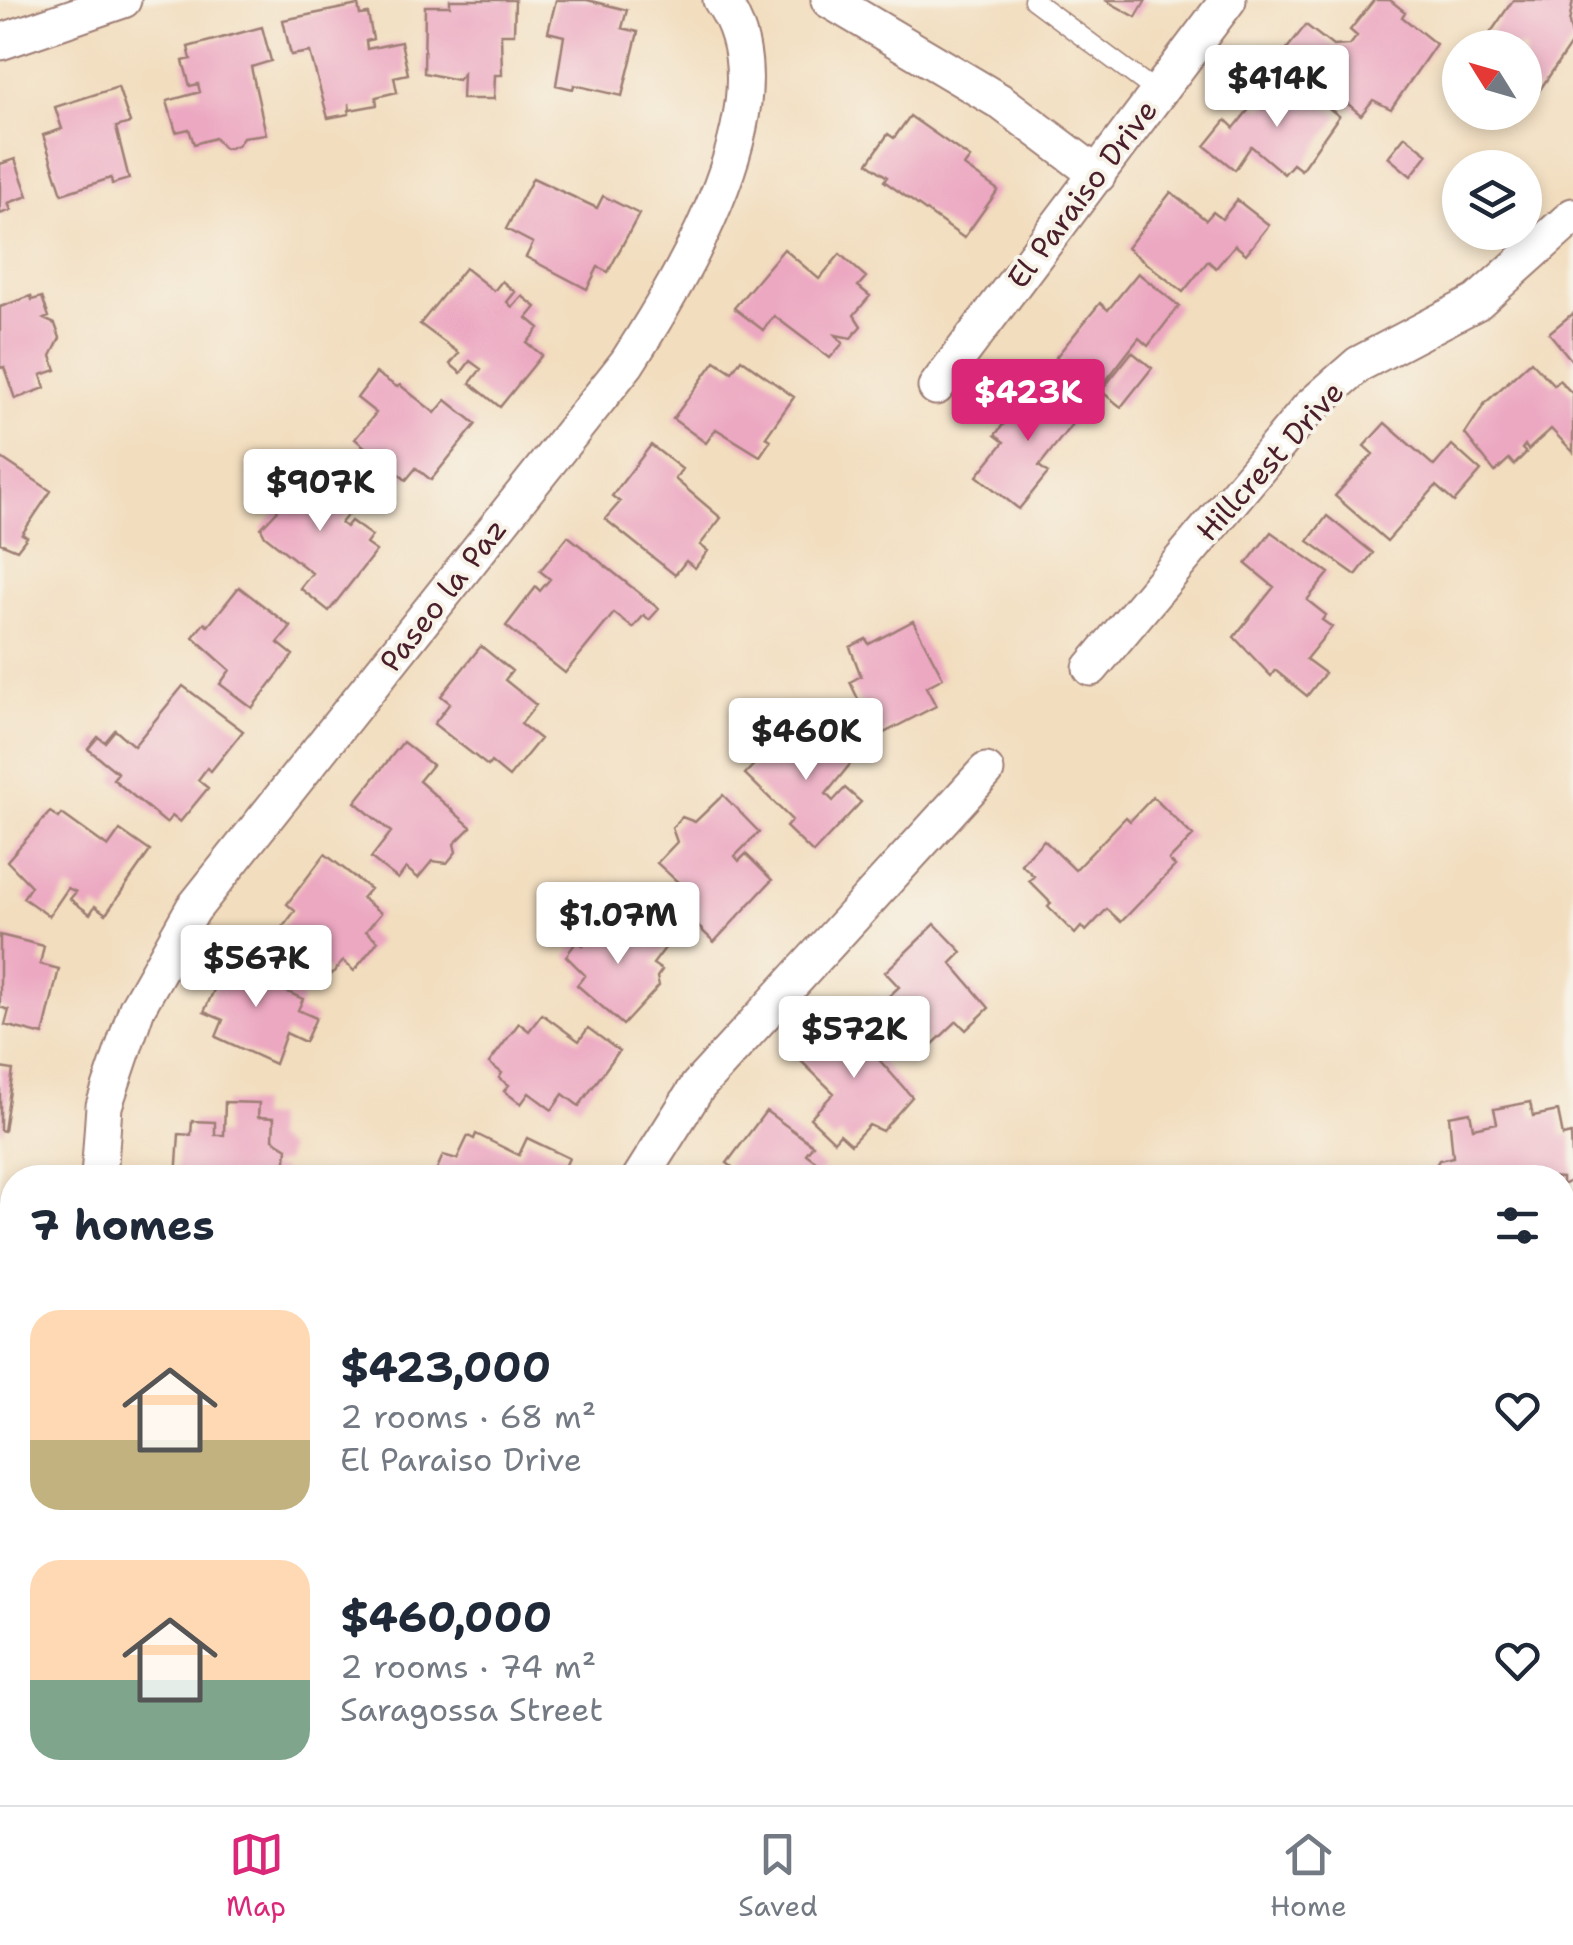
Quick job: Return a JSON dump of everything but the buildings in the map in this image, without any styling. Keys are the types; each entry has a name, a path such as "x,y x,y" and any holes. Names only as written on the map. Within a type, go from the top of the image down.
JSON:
{"street":[{"path":"0,42 123,0"},
{"name":"Paseo la Paz","path":"100,1165 104,1106 136,1008 193,909 627,363 685,273 735,151 743,65 730,13 720,0"},
{"path":"829,0 1001,102 1098,175"},
{"name":"El Paraiso Drive","path":"936,388 1228,0"},
{"name":"Hillcrest Drive","path":"1091,668 1310,408 1359,364 1477,302 1573,216"},
{"path":"649,1165 710,1072 986,771"}],"lane":[{"path":"1033,0 1158,94"}]}
